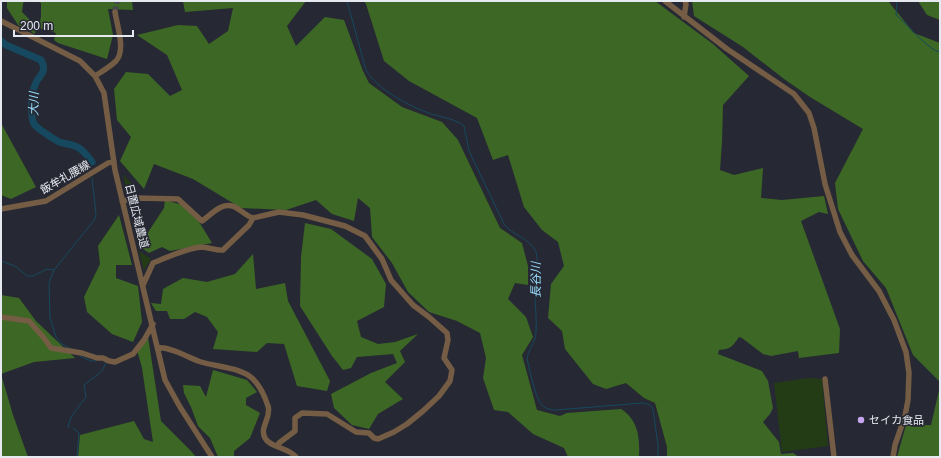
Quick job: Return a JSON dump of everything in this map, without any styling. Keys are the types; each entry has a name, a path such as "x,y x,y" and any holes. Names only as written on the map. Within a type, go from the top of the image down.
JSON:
{"street":[{"path":"665,1 734,54 794,94 809,113 814,128 825,184 842,237 852,256 879,291 894,320 906,352 909,373 908,400 893,457"},
{"path":"684,17 686,1"},
{"path":"95,76 114,63 119,54 121,43 115,12"},
{"name":"日置広域農道","path":"1,22 80,61 95,76 100,85 105,99 114,161 122,200 144,285 165,380 212,457"},
{"name":"飯牟礼腰線","path":"1,209 46,201 108,163 114,161"},
{"path":"122,200 137,198 178,199 202,221 221,206 226,204 235,207 247,216 253,218 279,212 303,215 341,225 365,236 382,259 391,280 413,305 447,333 448,340 444,358 452,370 450,380 440,396 423,411 394,432 378,439 374,438 369,433 356,432 327,414 302,413 295,418 295,431 277,446"},
{"path":"144,285 153,264 173,254 193,248 209,247 223,250 249,225 253,218"},
{"path":"1,317 29,321 51,348 82,353 115,362 133,354 144,340 152,324"},
{"path":"158,348 165,347 201,362 242,373 253,379 262,392 269,409 269,416 263,430 265,438 270,443 288,450 296,457"},
{"path":"825,379 834,457"}],"green space":[{"path":"7,1 24,1 22,12 36,26 35,34 18,25 7,8"},
{"path":"37,1 132,1 133,10 108,9 113,35 107,59 58,43 54,40 56,33 39,28 41,3"},
{"path":"183,1 306,1 287,26 296,46 325,17 344,20 369,83 402,107 442,122 458,140 500,228 522,243 528,266 528,285 515,283 508,299 526,317 533,337 522,355 537,410 560,416 567,413 621,409 631,418 637,430 639,442 638,457 568,457 564,448 533,434 508,412 494,410 483,378 486,358 480,333 457,321 429,312 408,292 392,263 372,237 370,208 358,198 354,221 332,214 316,200 286,210 241,208 193,179 154,164 144,189 120,161 131,137 117,120 114,89 126,72 148,74 170,96 182,90 167,55 137,35 178,25 197,26 209,44 228,31 233,8 185,12"},
{"path":"364,1 655,1 713,44 749,76 723,105 720,170 734,175 763,168 761,198 782,200 824,196 828,214 819,212 801,221 840,329 839,353 799,358 798,351 771,356 763,354 739,337 731,347 719,350 718,354 762,371 768,381 773,408 763,422 779,442 781,454 793,453 799,457 667,457 667,447 655,403 644,398 626,383 606,389 593,384 565,349 562,331 548,318 551,284 564,266 558,242 542,230 524,207 508,155 493,160 477,118 409,81 384,61"},
{"path":"692,1 888,1 914,33 940,43 940,382 913,355 886,288 863,261 838,209 835,183 863,129 810,97 743,47 694,16"},
{"path":"918,1 940,1 940,20 927,15"},
{"path":"1,123 36,187 11,199 1,195"},
{"path":"123,174 136,189 137,194 128,196"},
{"path":"165,200 190,207 212,243 170,251 162,247 149,253 139,246 164,208"},
{"path":"119,215 132,265 116,265 116,278 138,286 142,322 133,342 112,334 87,312 84,297 100,264 98,246"},
{"path":"305,223 331,229 372,259 386,284 384,307 357,321 361,337 378,344 395,342 418,334 400,351 405,362 385,382 403,399 378,414 369,429 352,425 334,408 331,394 371,373 397,363 393,354 357,357 351,368 343,370 332,356 300,306 301,257"},
{"path":"139,251 151,259 144,270"},
{"path":"253,254 256,289 285,283 288,301 330,381 327,391 297,386 284,344 267,343 257,352 213,349 218,332 207,317 195,312 184,319 170,319 167,311 156,311 151,303 161,304 163,289 183,278 207,282 235,274"},
{"path":"1,295 19,298 36,321 75,358 34,362 1,374"},
{"path":"148,337 161,421 196,457 78,457 80,435 134,421 144,439 153,442 142,368 137,350"},
{"path":"213,370 247,380 257,392 246,398 246,405 260,413 250,438 234,451 234,457 218,457 210,438 198,426 184,393 183,385 200,386 206,397"},
{"path":"1,374 13,415 28,457 1,457"},
{"path":"809,378 822,379 828,446 782,452 774,383"},
{"path":"940,386 940,457 897,457 906,425 931,425"}],"waterway":[{"name":"長谷川","path":"347,1 366,70 371,77 384,89 410,105 431,114 456,121 464,126 469,151 504,224 511,231 529,242 536,252 536,333 527,359 539,401 545,407 554,410 642,403 649,405 653,410 658,445 658,457"},
{"path":"896,1 896,15 924,42 940,52"},
{"name":"大川","path":"1,41 6,45 41,60 43,64 43,71 37,81 33,93 32,110 34,124 59,142 79,148 92,162"},
{"path":"71,349 62,344 56,337 50,318 49,283 54,270 95,219 96,214 92,178"},
{"path":"1,261 15,266 27,276 33,276 47,269 54,270"},
{"path":"80,356 91,361 96,361"},
{"path":"69,427 71,417 86,397 84,385 102,371 106,362"},
{"path":"73,428 79,433 77,457"}],"tunnel":[{"path":"115,12 117,1"}],"place":[{"name":"セイカ食品","path":"861,420"}]}
